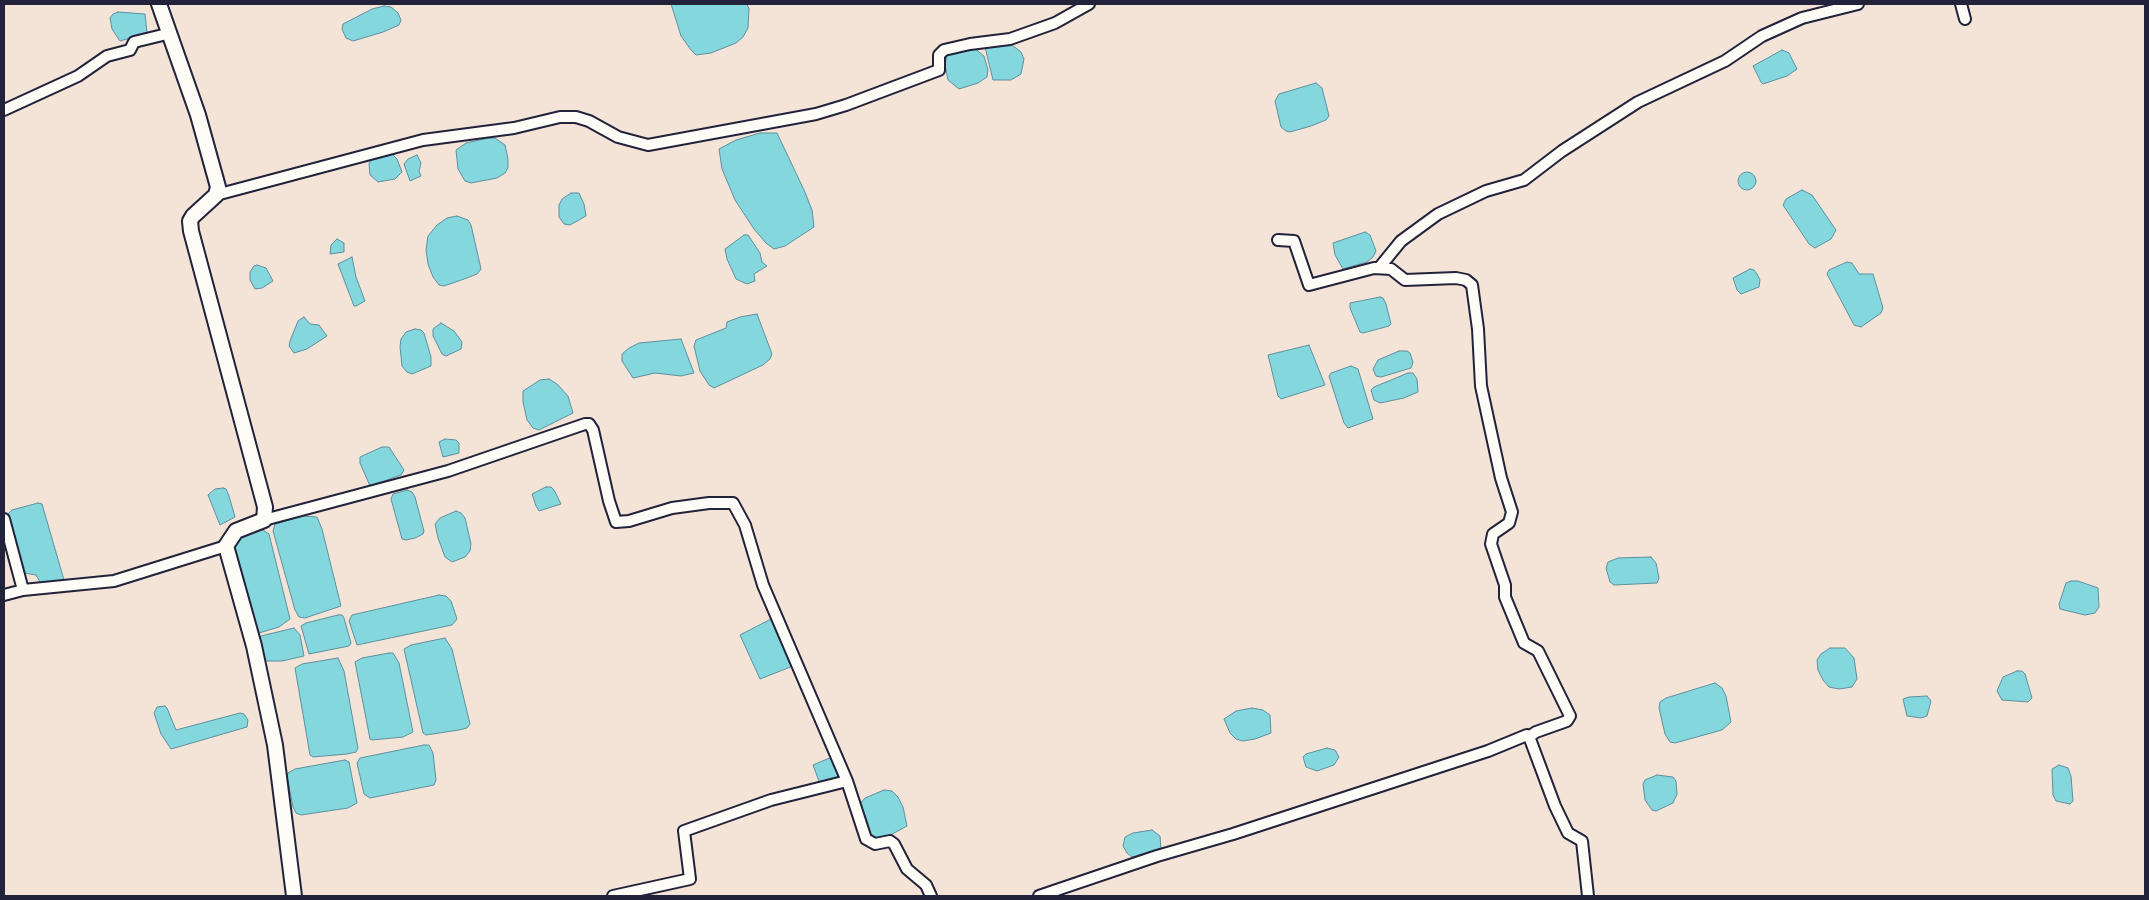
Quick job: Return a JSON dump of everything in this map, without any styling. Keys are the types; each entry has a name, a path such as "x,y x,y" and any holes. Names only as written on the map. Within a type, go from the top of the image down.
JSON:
{"main road":[{"path":"159,4 210,155 218,187 216,195 193,216 190,221 191,231 265,507 264,520 236,531 226,546 254,646 275,745 294,896"}],"street":[{"path":"216,195 423,140 514,128 560,117 576,117 618,137 648,145 816,114 846,105 939,70 939,55 944,50 970,44 1010,39 1054,23 1089,4"},
{"path":"1379,268 1401,241 1438,214 1486,191 1524,180 1562,151 1638,102 1725,61 1762,36 1802,18 1858,4"},
{"path":"1961,4 1965,19"},
{"path":"4,110 78,76 107,56 130,50 134,42 170,33"},
{"path":"1039,896 1157,856 1242,831 1488,751 1526,735 1530,736 1567,721 1570,718 1538,651 1524,643 1505,597 1505,585 1491,544 1493,534 1509,523 1512,512 1501,478 1481,386 1478,328 1472,285 1466,280 1456,278 1404,280 1392,269 1379,268 1309,285 1294,241 1278,240"},
{"path":"264,520 448,471 584,424 589,424 594,430 609,501 616,522 628,521 672,508 709,503 733,503 745,525 763,585 847,780 866,839 875,844 890,842 894,844 907,870 926,885 931,896"},
{"path":"4,519 23,590"},
{"path":"4,595 23,590 114,581 226,546"},
{"path":"1530,736 1555,806 1568,834 1582,841 1588,896"},
{"path":"612,896 690,879 684,831 771,800 847,780"}],"water":[{"path":"671,4 747,4 749,9 748,28 743,37 736,43 711,53 696,55 681,36"},
{"path":"384,6 391,7 398,13 401,20 399,25 353,41 346,38 342,29 343,24 372,9"},
{"path":"118,12 145,14 147,33 120,41 112,29 110,18"},
{"path":"1003,44 1012,45 1021,52 1024,59 1021,74 1011,80 993,80 985,47"},
{"path":"974,48 984,56 988,70 987,77 978,83 959,89 948,80 945,65 947,55"},
{"path":"1782,50 1789,53 1797,69 1787,76 1763,84 1753,66"},
{"path":"1316,83 1322,88 1329,116 1326,120 1311,126 1290,132 1286,131 1281,127 1275,101 1279,94"},
{"path":"760,133 777,133 812,210 814,227 785,246 774,249 754,229 735,200 722,169 719,149 736,140"},
{"path":"495,138 505,145 508,168 505,173 497,178 471,183 465,181 458,169 456,150 466,143"},
{"path":"391,153 397,159 402,172 395,179 378,182 370,175 369,164 371,159"},
{"path":"417,155 421,163 419,171 421,176 410,181 404,164 408,159"},
{"path":"1747,172 1753,175 1756,181 1753,187 1747,190 1741,187 1738,181 1741,175"},
{"path":"1802,190 1812,195 1836,230 1831,239 1815,248 1809,244 1783,205 1786,199"},
{"path":"571,193 579,193 584,204 586,216 570,225 564,224 559,217 559,205 562,199"},
{"path":"457,216 468,220 471,225 481,269 477,274 467,278 444,286 439,285 433,277 428,264 426,250 428,236 437,225 447,218"},
{"path":"1365,232 1370,235 1376,251 1373,257 1367,262 1343,269 1335,255 1333,243"},
{"path":"744,235 748,235 760,253 762,262 767,266 754,274 755,281 747,284 736,279 727,259 725,249"},
{"path":"337,239 344,243 344,252 330,254 331,245"},
{"path":"352,257 356,277 365,301 356,306 354,306 338,264"},
{"path":"1847,262 1852,263 1859,274 1873,274 1883,308 1881,313 1861,327 1854,325 1827,274 1829,270"},
{"path":"257,265 266,268 273,281 262,288 255,289 250,280 250,272"},
{"path":"1750,269 1754,270 1760,280 1759,287 1741,294 1737,290 1733,278"},
{"path":"1383,298 1386,304 1391,324 1363,333 1360,332 1350,308 1350,303"},
{"path":"757,314 772,354 770,359 763,365 714,388 709,385 700,371 694,346 696,340 726,328 727,322"},
{"path":"304,317 310,324 319,325 327,336 307,349 294,353 289,346 290,341 298,321"},
{"path":"441,323 454,331 462,342 461,349 446,356 442,354 433,336 433,329"},
{"path":"415,329 421,330 424,333 431,357 431,366 412,374 407,372 402,366 400,347 401,339 406,332"},
{"path":"681,339 694,373 681,376 655,373 633,378 622,361 622,354 639,343"},
{"path":"1309,345 1325,385 1281,399 1278,396 1268,355"},
{"path":"1399,351 1410,353 1413,362 1411,368 1381,377 1376,376 1373,369 1378,360"},
{"path":"1351,366 1358,369 1373,419 1348,428 1344,423 1329,376 1331,373"},
{"path":"1408,373 1413,373 1417,379 1418,392 1404,398 1380,403 1374,400 1371,390 1374,387"},
{"path":"549,379 557,384 568,396 573,413 539,430 533,428 527,420 523,402 523,391 540,380"},
{"path":"445,439 456,440 459,443 459,453 443,457 439,442"},
{"path":"382,447 389,447 404,470 401,475 370,486 360,463 360,457"},
{"path":"546,487 551,487 554,490 561,504 539,511 532,494"},
{"path":"215,489 226,489 229,496 235,517 220,525 208,495"},
{"path":"407,490 412,492 415,497 424,531 423,534 415,538 406,540 402,539 391,499 393,494"},
{"path":"38,503 42,504 64,580 52,583 40,582 36,575 24,573 8,514 12,510"},
{"path":"456,511 465,518 471,544 470,551 465,557 452,562 445,557 435,524 440,518"},
{"path":"303,516 317,517 322,529 341,606 305,618 299,617 295,610 273,531 275,524"},
{"path":"257,530 263,530 269,534 290,619 279,627 259,633 254,629 233,554 239,537"},
{"path":"1651,557 1656,563 1659,578 1657,583 1614,585 1610,582 1606,568 1608,562 1618,558"},
{"path":"2078,581 2098,588 2099,607 2095,613 2085,615 2060,609 2059,604 2066,583"},
{"path":"439,595 446,596 451,601 457,619 452,625 357,645 349,621 352,615"},
{"path":"342,615 344,618 351,643 349,646 309,654 301,626"},
{"path":"773,618 793,666 760,679 740,635"},
{"path":"294,628 300,635 304,656 282,661 262,659 258,639 261,636"},
{"path":"445,638 452,649 470,724 467,728 459,730 426,735 423,733 404,649 411,645"},
{"path":"1830,648 1845,648 1854,658 1857,679 1852,687 1839,689 1829,687 1823,680 1818,670 1817,660 1821,654"},
{"path":"393,653 399,663 413,732 403,737 372,740 370,739 355,662 362,658"},
{"path":"338,658 344,671 358,748 356,752 347,754 313,757 310,755 295,668 302,664"},
{"path":"2017,671 2022,671 2025,674 2032,698 2028,702 2002,700 1997,691 2003,677"},
{"path":"1715,683 1722,688 1726,696 1731,722 1722,730 1675,743 1670,742 1665,734 1659,708 1660,702 1666,698"},
{"path":"1927,696 1931,701 1927,716 1921,718 1907,716 1903,699"},
{"path":"165,706 176,730 240,713 244,714 248,720 247,727 171,749 161,734 154,713 157,707"},
{"path":"1252,708 1263,710 1270,715 1271,733 1255,739 1243,741 1236,739 1230,733 1224,719 1236,711"},
{"path":"429,745 433,753 436,780 434,785 370,798 364,794 357,763 360,758"},
{"path":"1327,748 1335,750 1339,757 1334,765 1317,771 1306,767 1303,757 1306,754"},
{"path":"832,757 843,777 820,784 813,765"},
{"path":"345,760 349,762 357,803 348,808 301,815 296,813 293,807 288,773 295,769"},
{"path":"2059,765 2068,768 2071,776 2073,801 2070,804 2056,801 2053,795 2052,769"},
{"path":"1657,775 1673,777 1676,781 1677,794 1673,803 1656,811 1652,810 1645,800 1643,784 1645,780"},
{"path":"884,790 892,791 898,797 903,807 907,826 885,838 871,840 859,805 865,798"},
{"path":"1152,830 1160,836 1161,849 1132,857 1127,853 1123,846 1125,837 1133,833"}]}
